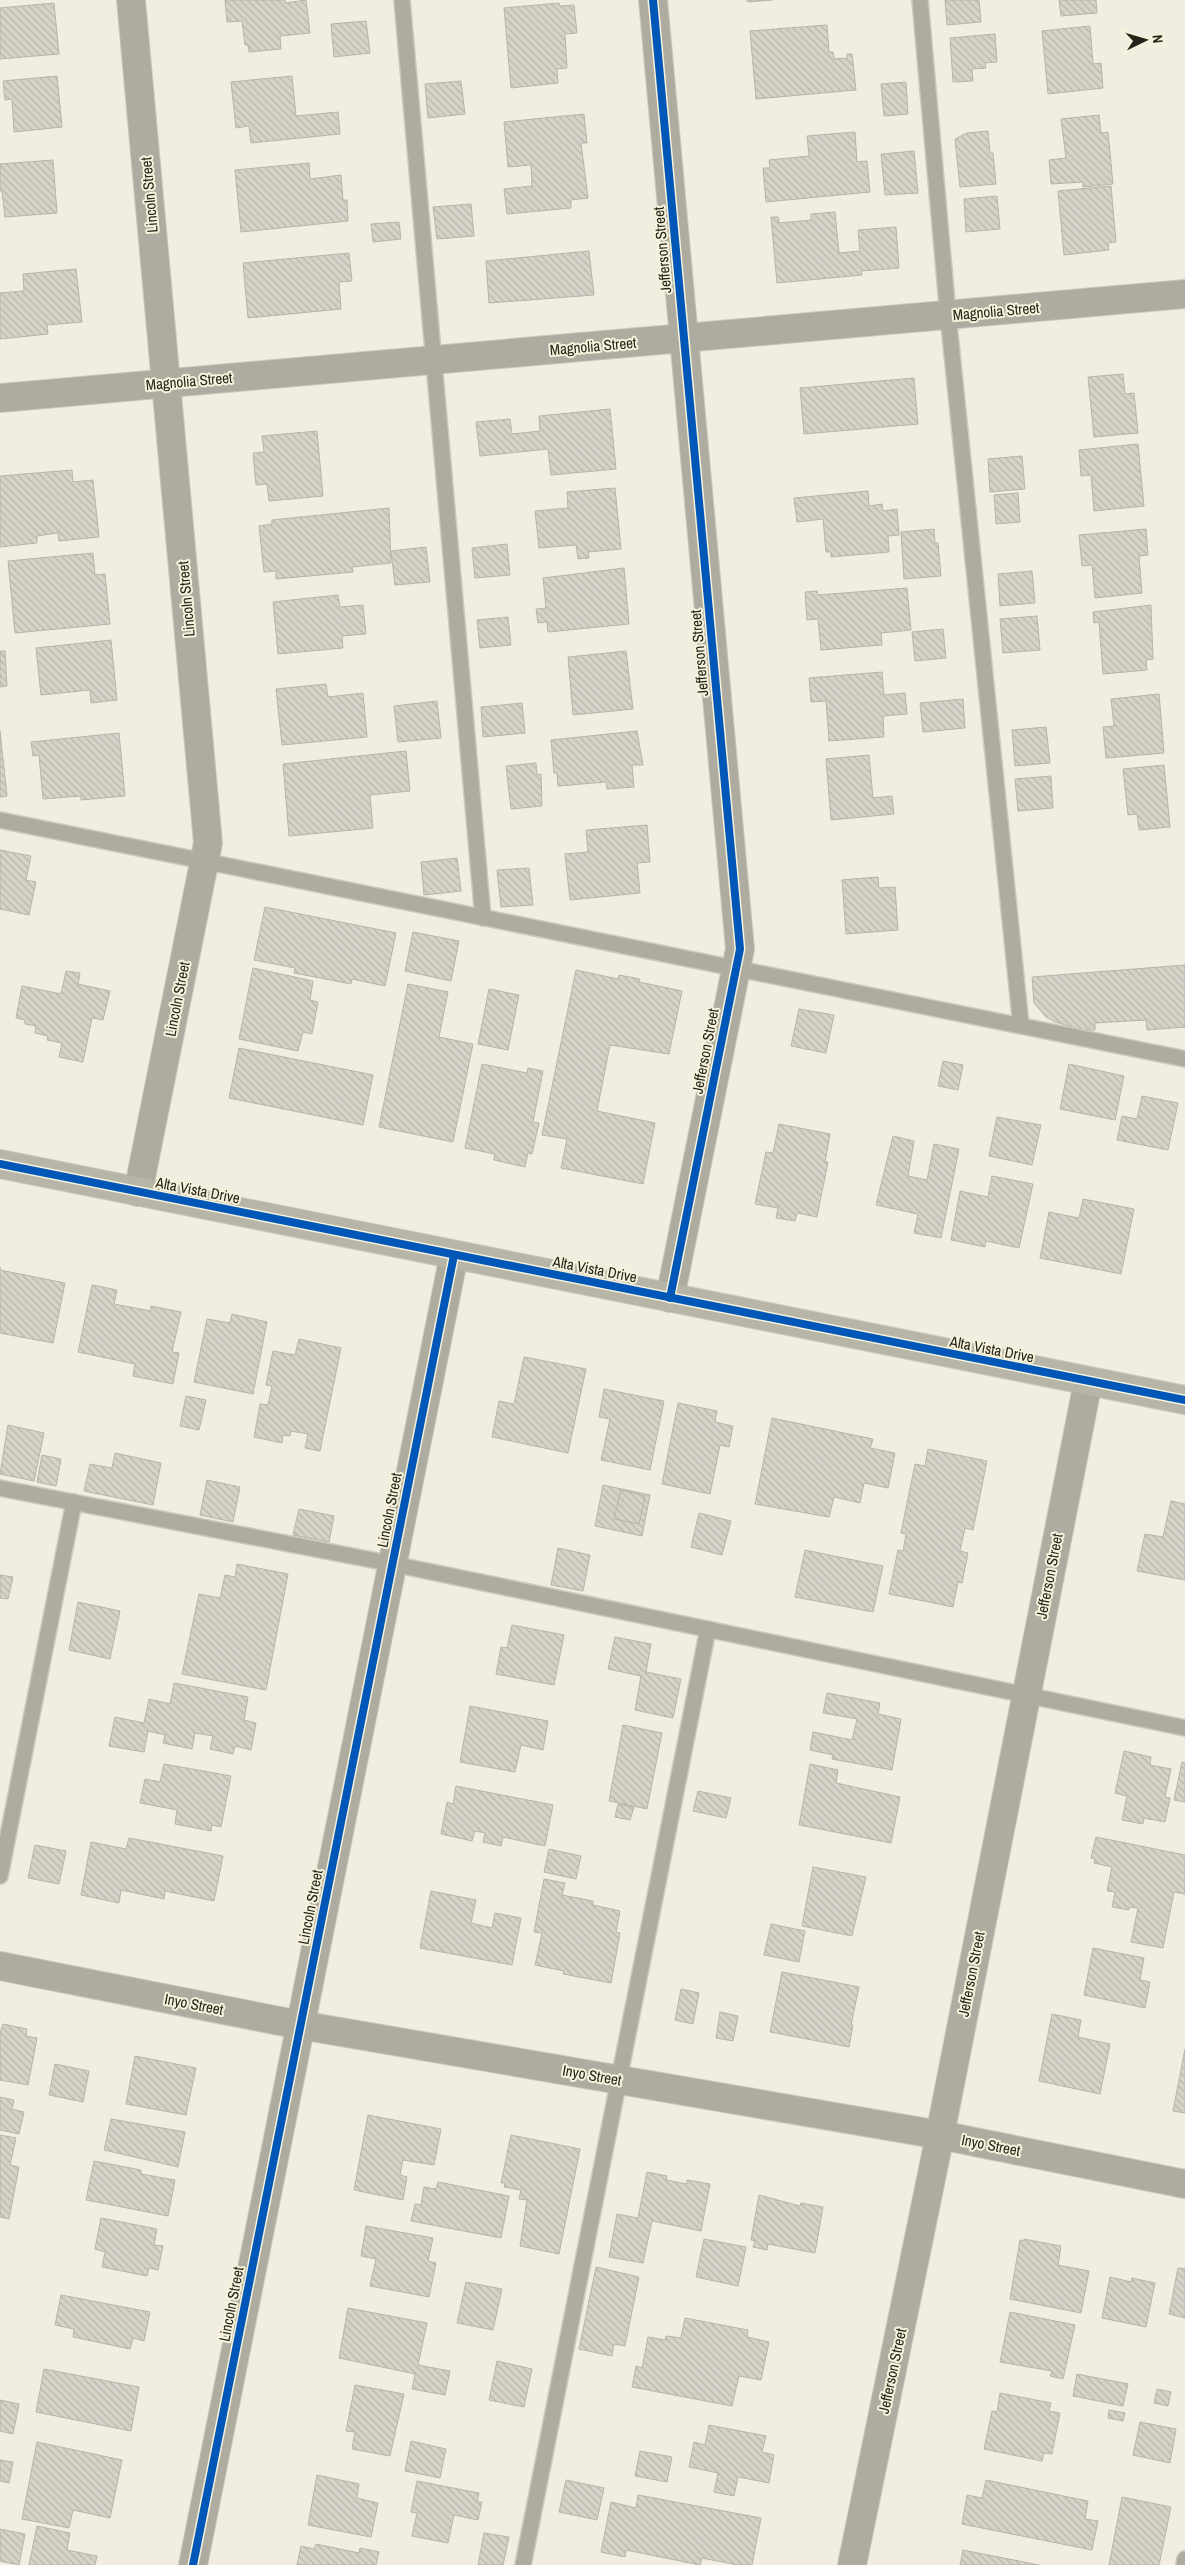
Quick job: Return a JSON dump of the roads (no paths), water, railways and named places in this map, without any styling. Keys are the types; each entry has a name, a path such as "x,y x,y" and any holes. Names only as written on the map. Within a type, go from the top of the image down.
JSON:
{"street":[{"name":"Lincoln Street","path":"131,0 208,843 138,1192"},
{"name":"Jefferson Street","path":"653,0 740,949 670,1298"},
{"name":"Magnolia Street","path":"0,398 1185,294"},
{"name":"Alta Vista Drive","path":"0,1164 1185,1400"},
{"name":"Lincoln Street","path":"193,2565 454,1255"},
{"name":"Jefferson Street","path":"852,2565 940,2135 1025,1694 1088,1382"},
{"name":"Inyo Street","path":"0,1966 300,2026 940,2135 1185,2184"}],"lane":[{"path":"402,0 483,918"},
{"path":"920,0 948,315 1021,1026"},
{"path":"0,820 1185,1059"},
{"path":"0,1488 393,1564 1185,1728"},
{"path":"0,1876 74,1502"},
{"path":"523,2565 708,1629"},
{"path":"1184,2565 1185,2559"}]}
